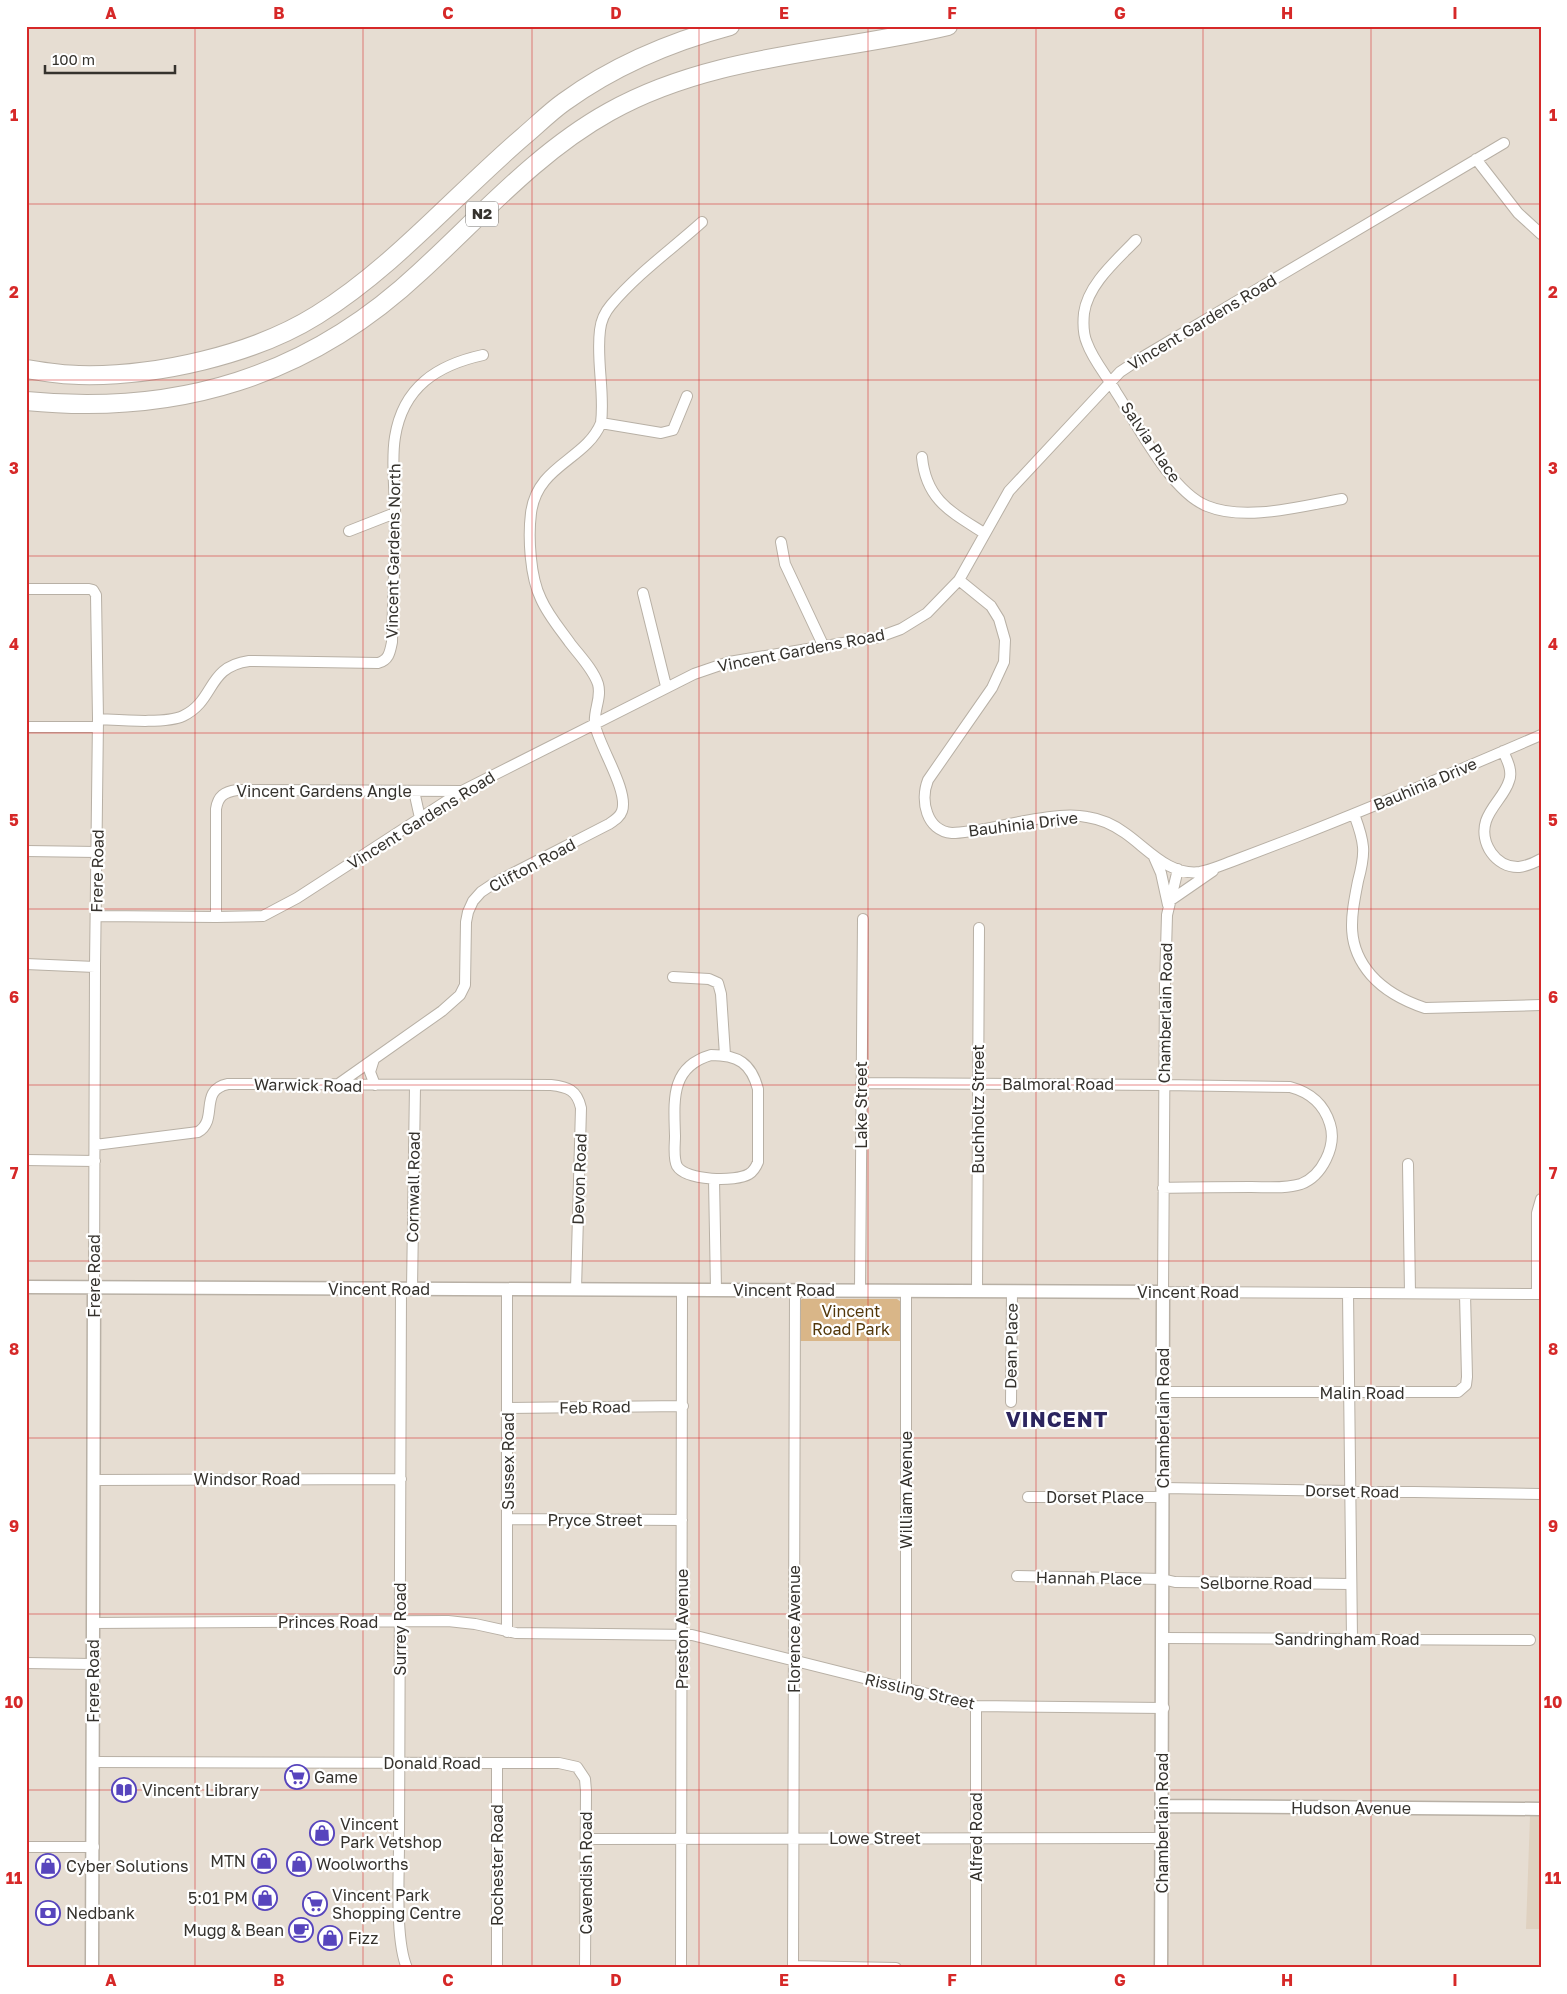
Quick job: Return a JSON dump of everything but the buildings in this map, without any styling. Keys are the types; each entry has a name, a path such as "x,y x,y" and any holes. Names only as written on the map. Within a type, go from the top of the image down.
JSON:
{"highway":[{"name":"N2","path":"26,369 79,376 122,374 174,368 216,357 289,330 351,292 380,269 489,166 562,103 600,78 637,58 668,45 730,26"},
{"name":"N2","path":"26,401 69,405 123,404 184,396 245,380 295,360 362,320 389,300 532,167 570,138 609,112 650,93 698,75 756,61 906,36 948,26"},
{"path":"26,362 79,376"}],"street":[{"name":"Vincent Gardens Road","path":"97,916 263,916 297,898 462,791 666,686 730,662 824,648 879,637 900,629 937,605 958,580 984,533 1014,486 1110,381 1141,358 1504,143"},
{"path":"1476,159 1518,212 1541,234"},
{"path":"595,724 600,694 598,683 592,671 540,598 532,557 531,529 534,499 547,477 586,444 598,430 601,423 599,347 600,327 603,317 610,306 640,276 702,222"},
{"name":"Salvia Place","path":"1136,240 1102,277 1087,300 1083,324 1086,342 1165,466 1181,487 1194,499 1206,506 1230,512 1259,512 1342,499"},
{"name":"Vincent Gardens North","path":"98,723 167,720 183,716 204,698 218,674 236,663 382,662 390,653 392,642 395,437 403,410 411,395 438,370 458,360 483,355"},
{"path":"601,423 661,433 670,432 673,430 687,396"},
{"path":"922,458 925,477 935,496 951,512 984,533"},
{"path":"349,531 395,513"},
{"path":"781,542 785,564 824,648"},
{"name":"Bauhinia Drive","path":"958,580 991,606 1003,628 1005,652 1002,669 992,688 928,780 923,800 929,817 939,828 953,833 1055,817 1085,816 1125,832 1166,865 1200,872 1354,814 1541,735"},
{"name":"Frere Road","path":"26,589 89,589 93,590 96,595 98,723 95,967 92,1623 94,1846 92,1968"},
{"path":"643,592 666,686"},
{"path":"26,727 98,723"},
{"name":"Clifton Road","path":"337,1085 442,1011 460,995 464,985 466,922 473,901 481,892 496,882 610,824 618,818 623,804 621,793 595,724"},
{"path":"1503,751 1510,771 1509,781 1486,823 1487,844 1501,863 1510,866 1528,865 1541,859"},
{"name":"Vincent Gardens Angle","path":"216,917 216,809 217,802 224,793 237,790 462,791"},
{"path":"414,791 420,818"},
{"path":"1354,814 1362,836 1363,849 1354,899 1352,939 1356,953 1374,979 1392,994 1409,1003 1425,1008 1541,1005"},
{"path":"26,851 97,852"},
{"path":"1154,856 1162,873 1169,904 1219,866"},
{"name":"Chamberlain Road","path":"1162,1968 1165,985 1169,904 1178,869"},
{"name":"Lake Street","path":"860,1290 863,919"},
{"name":"Buchholtz Street","path":"977,1291 979,928"},
{"path":"26,964 95,967"},
{"path":"673,977 709,979 718,982 721,994 725,1055"},
{"path":"711,1055 725,1055 736,1058 748,1066 755,1078 758,1089 758,1162 749,1175 714,1179 692,1176 682,1172 677,1166 675,1158 675,1094 677,1084 689,1066 699,1058 711,1055"},
{"path":"374,1059 370,1072 376,1085"},
{"name":"Balmoral Road","path":"861,1083 1269,1086 1303,1091 1316,1100 1325,1112 1331,1125 1328,1154 1321,1169 1302,1183 1278,1187 1163,1188"},
{"name":"Warwick Road","path":"95,1145 198,1132 204,1129 207,1124 212,1093 215,1088 221,1085 555,1086"},
{"name":"Cornwall Road","path":"406,1289 415,1086"},
{"name":"Devon Road","path":"555,1086 567,1087 574,1091 579,1098 581,1108 576,1290"},
{"path":"26,1160 95,1161"},
{"path":"1408,1164 1410,1294"},
{"path":"714,1179 716,1290"},
{"path":"1539,1294 1537,1212 1541,1199"},
{"name":"Vincent Road","path":"26,1287 1539,1294"},
{"name":"Surrey Road","path":"406,1289 400,1479 399,1763 400,1931 402,1950 407,1968"},
{"name":"Sussex Road","path":"507,1289 507,1632"},
{"name":"Preston Avenue","path":"681,1968 682,1290"},
{"name":"Florence Avenue","path":"793,1967 795,1291"},
{"name":"William Avenue","path":"906,1291 906,1689"},
{"name":"Dean Place","path":"1011,1402 1012,1291"},
{"path":"1348,1293 1352,1491 1350,1584 1352,1639"},
{"name":"Malin Road","path":"1163,1392 1449,1393 1462,1390 1466,1386 1467,1377 1465,1294"},
{"name":"Feb Road","path":"508,1408 683,1406"},
{"name":"Windsor Road","path":"94,1480 400,1479"},
{"name":"Dorset Road","path":"1163,1492 1352,1491 1541,1494"},
{"name":"Dorset Place","path":"1028,1497 1163,1492"},
{"name":"Pryce Street","path":"508,1519 682,1520"},
{"name":"Hannah Place","path":"1017,1576 1162,1579"},
{"name":"Selborne Road","path":"1162,1579 1175,1582 1350,1584"},
{"name":"Princes Road","path":"92,1623 438,1621 469,1623 507,1632 682,1633"},
{"name":"Rissling Street","path":"682,1633 976,1706 1164,1708"},
{"name":"Sandringham Road","path":"1163,1638 1530,1640"},
{"path":"26,1663 92,1664"},
{"name":"Alfred Road","path":"976,1706 976,1968"},
{"name":"Donald Road","path":"93,1762 569,1764 577,1767 585,1779"},
{"name":"Rochester Road","path":"497,1763 497,1968"},
{"name":"Cavendish Road","path":"585,1779 587,1838 585,1968"},
{"name":"Hudson Avenue","path":"1162,1806 1541,1809"},
{"name":"Lowe Street","path":"587,1838 1162,1838"},
{"path":"26,1847 94,1846"},
{"path":"793,1967 896,1968"}],"shaded area":[{"path":"1530,1816 1541,1816 1541,1929 1526,1929"}],"green space":[{"name":"Vincent Road Park","path":"802,1299 897,1299 901,1302 902,1341 800,1341 800,1301"}],"place":[{"name":"Game","path":"297,1777"},
{"name":"Vincent Library","path":"124,1790"},
{"name":"Vincent Park Vetshop","path":"322,1833"},
{"name":"MTN","path":"264,1861"},
{"name":"Woolworths","path":"299,1864"},
{"name":"Cyber Solutions","path":"48,1866"},
{"name":"5:01 PM","path":"265,1898"},
{"name":"Vincent Park Shopping Centre","path":"315,1904"},
{"name":"Nedbank","path":"48,1913"},
{"name":"Mugg & Bean","path":"301,1930"},
{"name":"Fizz","path":"330,1938"}],"district":[{"name":"VINCENT","path":"1057,1420"}]}
